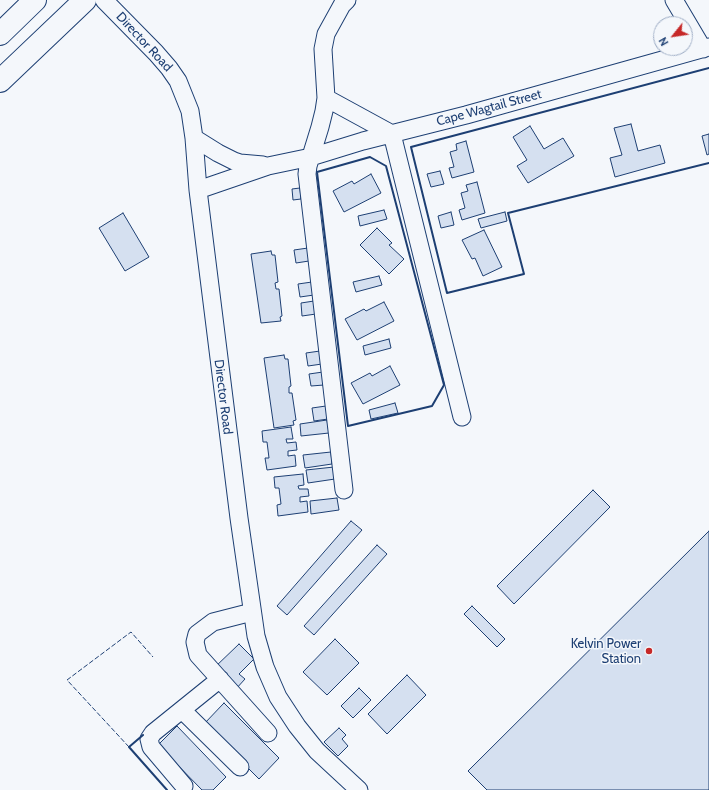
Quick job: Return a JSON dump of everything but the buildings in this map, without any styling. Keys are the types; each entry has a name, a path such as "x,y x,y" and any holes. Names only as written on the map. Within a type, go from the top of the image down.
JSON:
{"main road":[{"path":"0,34 35,0"},
{"path":"0,81 85,0"}],"street":[{"name":"Director Road","path":"104,0 156,53 178,81 190,111 194,138 198,190 239,518 256,636 265,667 278,697 297,726 317,751 359,790"},
{"path":"344,490 306,174 320,127 326,98 323,49 326,34 342,5 347,0"},
{"path":"674,0 706,48"},
{"name":"Cape Wagtail Street","path":"268,166 312,157 706,48"},
{"path":"326,98 392,134 462,417"},
{"path":"194,138 218,153 240,163 268,166"},
{"path":"198,190 268,166"},
{"path":"252,612 213,622 197,634 195,642 198,655 268,733"},
{"path":"184,786 151,747 149,739 153,733 220,679"},
{"path":"182,710 240,767"}],"fence":[{"path":"129,747 67,680 131,632 153,657"}],"wall":[{"path":"709,68 411,147 447,293 524,274 508,213 709,163"},
{"path":"370,157 386,166 444,385 432,406 348,426 317,172 370,157"},
{"path":"143,735 129,747 167,790"}],"place":[{"name":"Kelvin Power Station","path":"649,651"}]}
